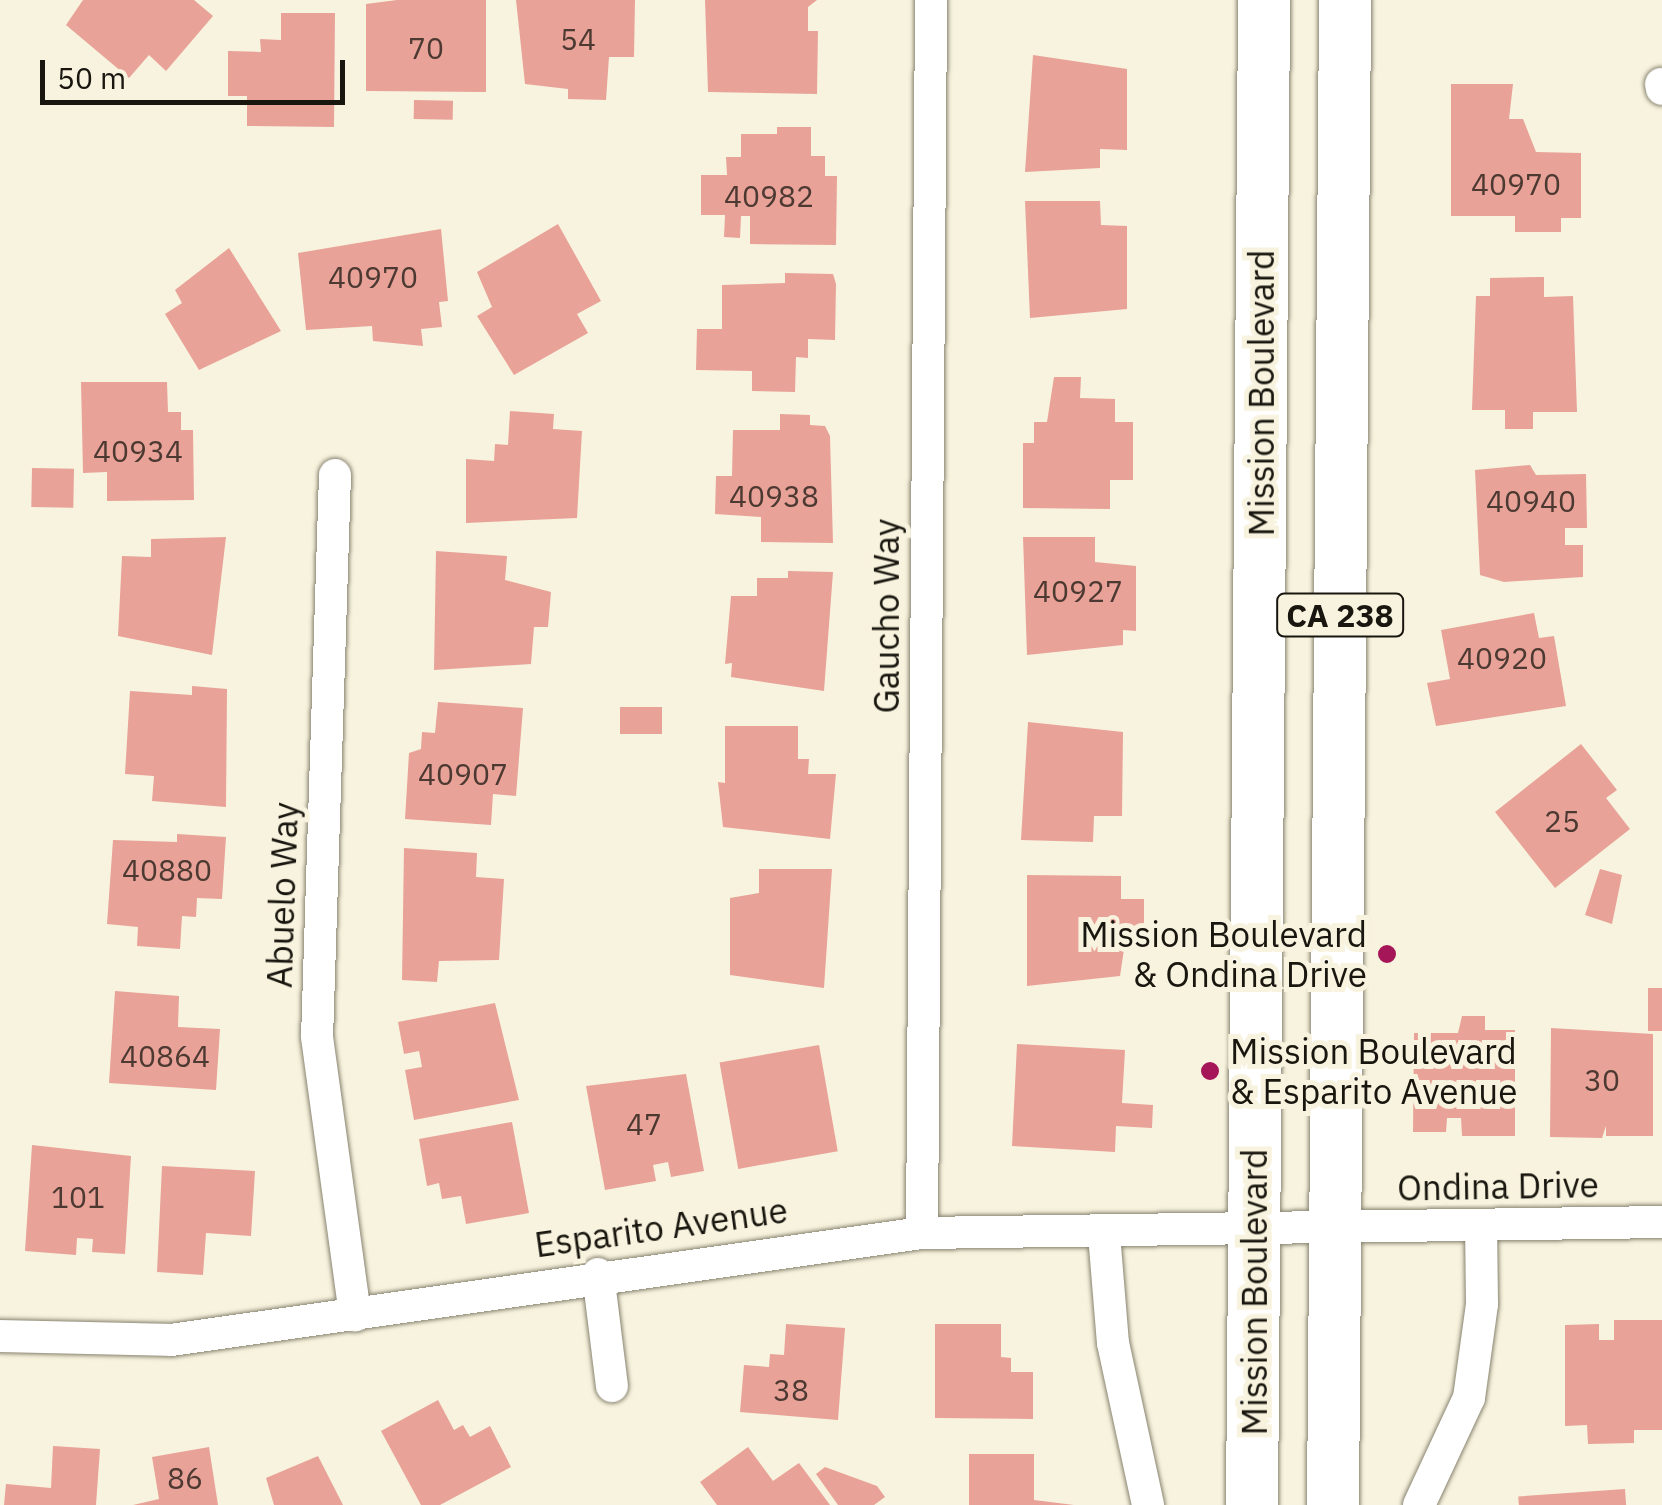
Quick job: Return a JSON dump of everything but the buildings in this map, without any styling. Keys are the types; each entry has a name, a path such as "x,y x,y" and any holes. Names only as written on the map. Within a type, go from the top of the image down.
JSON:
{"main road":[{"name":"Mission Boulevard","path":"1252,1505 1264,0"},
{"name":"CA 238","path":"1333,1505 1345,0"}],"street":[{"name":"Gaucho Way","path":"922,1232 931,0"},
{"name":"Abuelo Way","path":"335,475 317,1038 355,1315"},
{"name":"Ondina Drive","path":"1336,1230 1662,1222"},
{"path":"1419,1505 1469,1398 1482,1304 1481,1228"},
{"name":"Esparito Avenue","path":"0,1336 171,1340 355,1315 598,1274 922,1232 1336,1230"},
{"path":"1104,1234 1113,1343 1148,1505"},
{"path":"598,1274 612,1386"}],"place":[{"name":"Mission Boulevard & Ondina Drive","path":"1387,954"},
{"name":"Mission Boulevard & Esparito Avenue","path":"1210,1071"}]}
